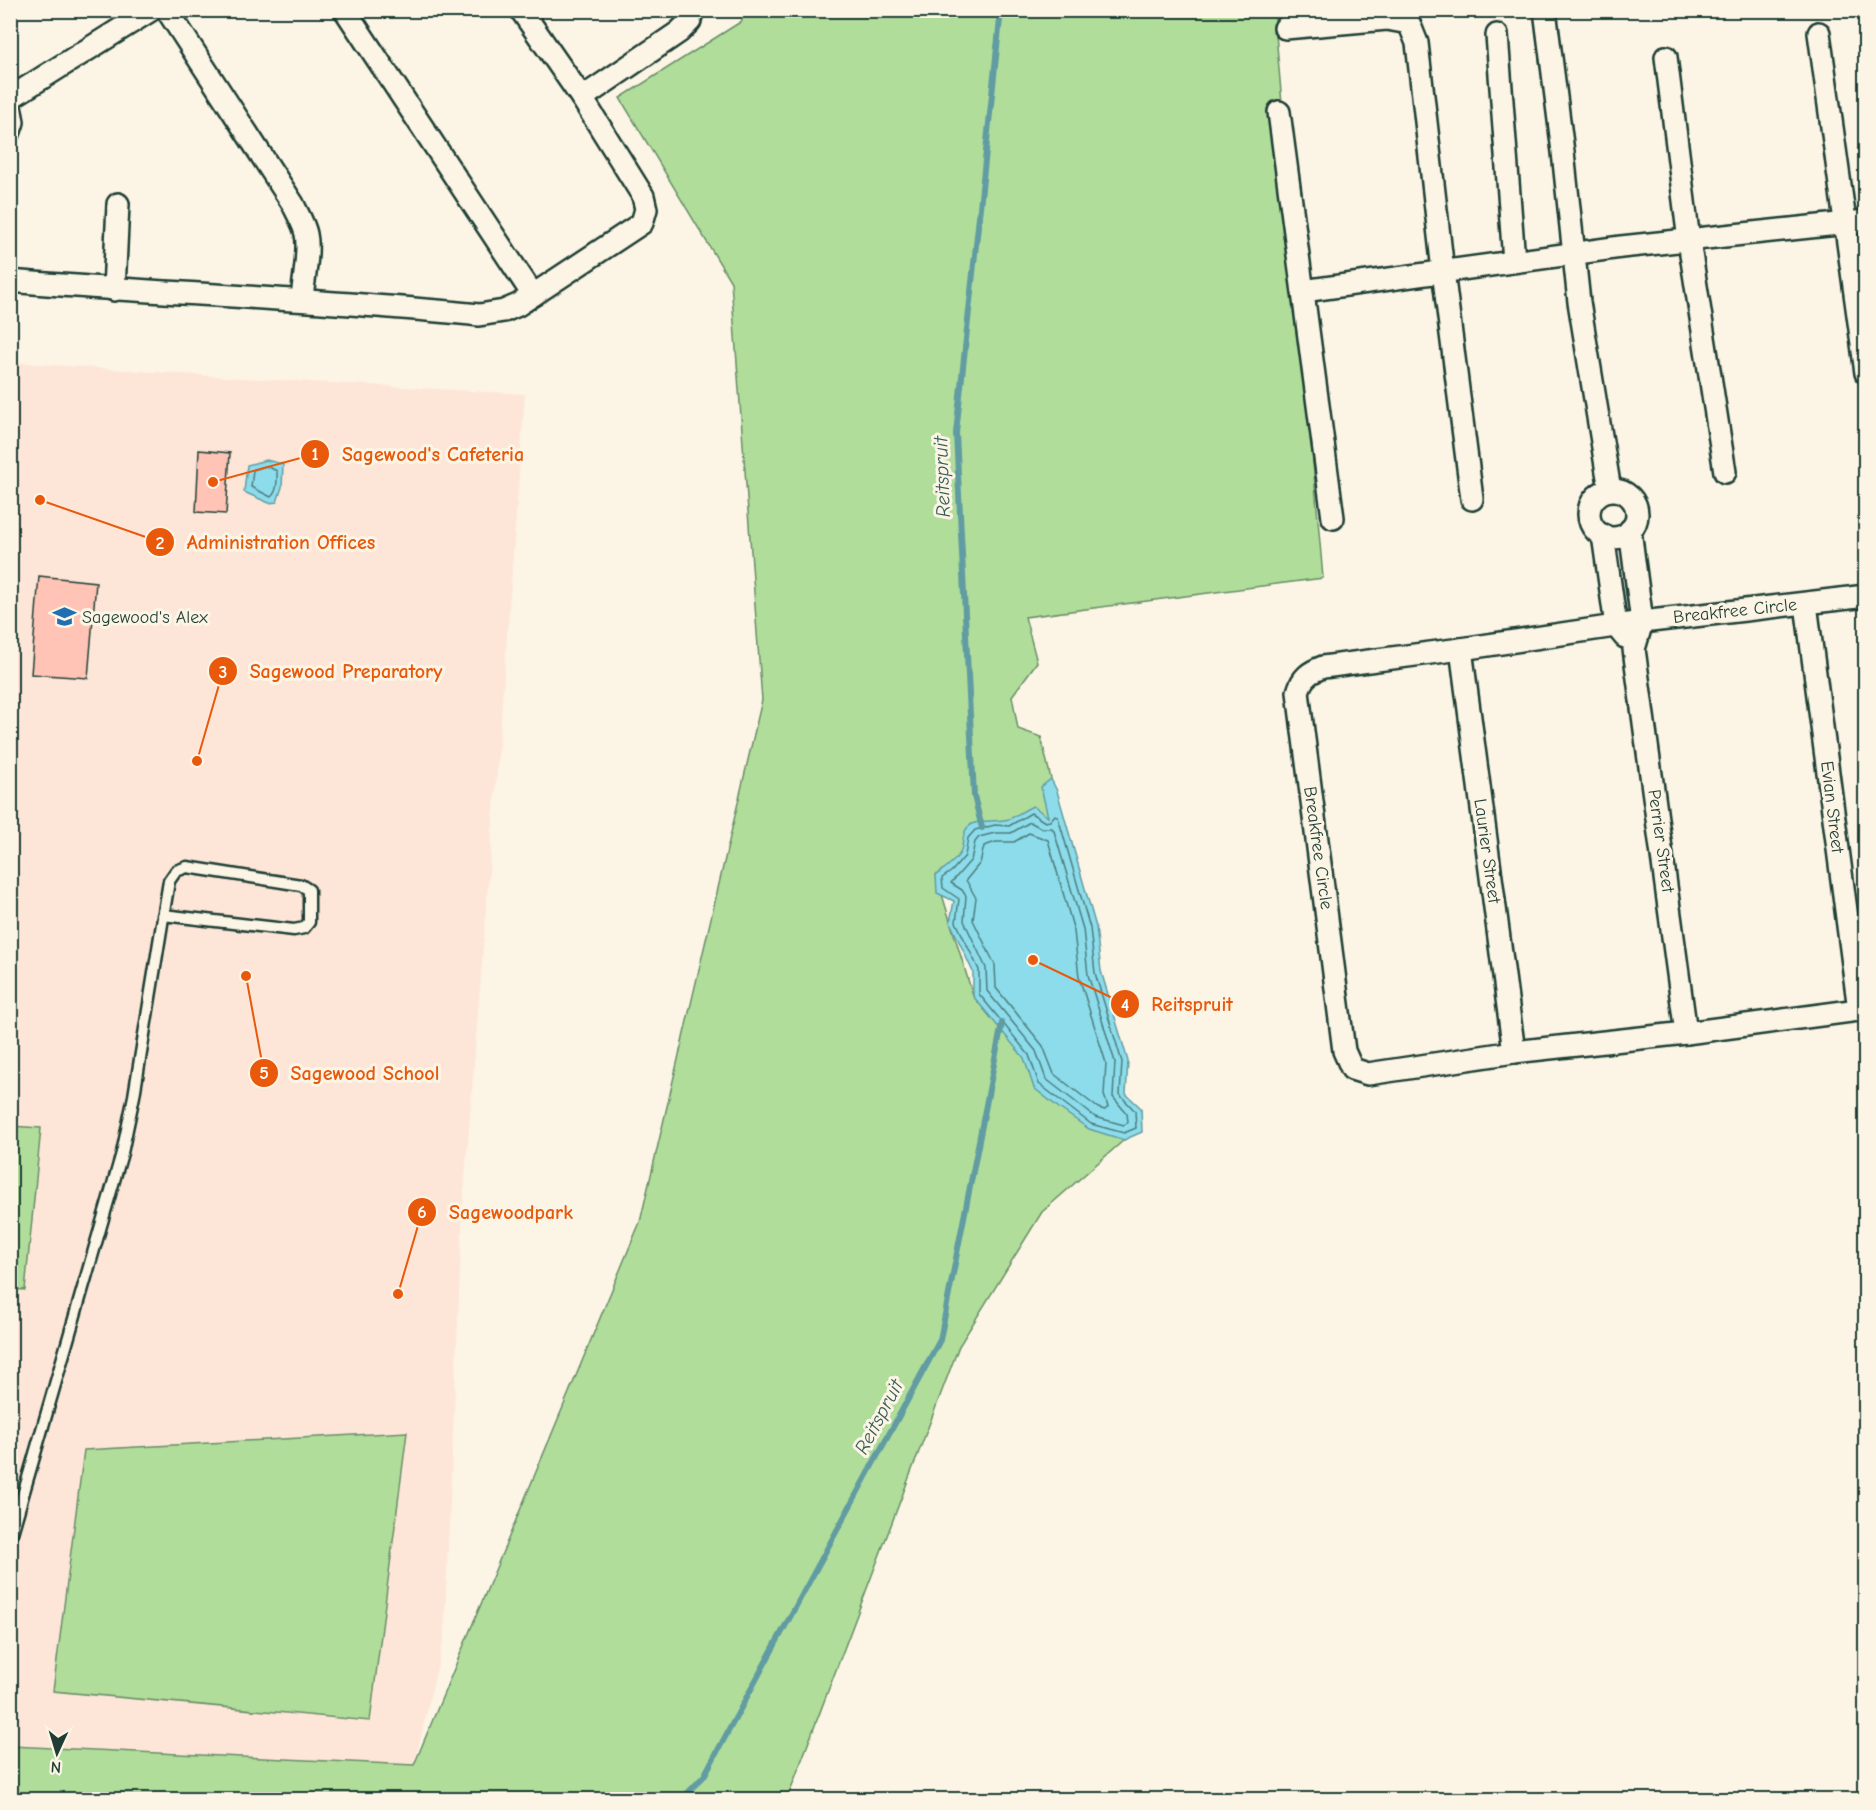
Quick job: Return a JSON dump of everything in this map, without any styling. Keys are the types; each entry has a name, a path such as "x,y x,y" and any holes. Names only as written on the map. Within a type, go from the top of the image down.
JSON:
{"street":[{"path":"10,98 152,10"},
{"path":"167,10 293,204 307,235 302,300"},
{"path":"345,10 533,295"},
{"path":"10,281 114,290 302,300 479,315 504,311 533,295 642,223 646,209 643,196 582,98 522,10"},
{"path":"582,98 679,32 690,21 692,10"},
{"path":"1545,10 1573,255 1610,490"},
{"path":"1285,28 1387,19 1409,23 1417,43 1472,499"},
{"path":"1819,33 1866,374"},
{"path":"1497,35 1514,261"},
{"path":"1666,57 1689,241 1725,472"},
{"path":"10,106 13,122 10,131"},
{"path":"1279,112 1333,518"},
{"path":"114,290 118,204"},
{"path":"1303,291 1621,247 1866,221"},
{"path":"1610,490 1626,494 1636,508 1635,525 1617,537 1603,535 1592,525 1590,510 1596,497 1610,490"},
{"name":"Perrier Street","path":"1630,530 1642,622 1634,649 1686,1033"},
{"path":"1603,535 1616,626 1634,649"},
{"name":"Breakfree Circle","path":"1862,1009 1686,1033 1514,1052 1368,1074 1352,1069 1347,1062 1341,1028 1298,700 1300,682 1310,672 1323,667 1642,622 1866,596"},
{"name":"Evian Street","path":"1806,604 1862,1009"},
{"name":"Laurier Street","path":"1461,649 1514,1052"}],"lane":[{"path":"10,1540 122,1153 134,1096 163,915 169,880 176,871 187,867 301,885 309,890 309,922 304,928 294,930 163,915"}],"shaded area":[{"path":"11,362 525,394 463,1206 444,1639 414,1766 11,1746"}],"green space":[{"name":"Reitspruit","path":"741,11 1274,11 1323,578 1025,617 1037,662 1012,696 1018,729 1041,737 1051,779 1048,818 936,875 973,996 993,1020 1124,1140 1042,1212 959,1346 787,1799 11,1800 11,1746 414,1765 640,1222 762,700 731,282 620,98 742,21"},
{"path":"10,1126 41,1128 25,1290 11,1289"},
{"path":"407,1432 370,1721 53,1691 84,1450"}],"water":[{"path":"266,460 283,464 282,487 277,502 269,503 244,492 247,465"},
{"path":"1051,779 1057,791 1096,927 1101,971 1128,1061 1126,1094 1141,1108 1142,1132 1124,1140 1089,1129 1034,1088 1024,1058 973,996 973,972 950,922 954,901 937,893 936,875 958,856 966,830 972,824 1009,819 1033,806 1048,817 1041,787"}],"building":[{"path":"199,450 230,453 226,514 196,512"},
{"name":"Sagewood's Alex","path":"39,576 96,582 88,678 31,674"}],"waterway":[{"name":"Reitspruit","path":"982,828 974,796 956,433 1001,10"},
{"name":"Reitspruit","path":"681,1800 704,1776 940,1340 1002,1023"}],"place":[{"name":"Sagewood's Cafeteria","path":"213,482"},
{"name":"Administration Offices","path":"40,500"},
{"name":"Sagewood's Alex","path":"64,617"},
{"name":"Sagewood Preparatory","path":"197,761"},
{"name":"Reitspruit","path":"1033,960"},
{"name":"Sagewood School","path":"246,976"},
{"name":"Sagewoodpark","path":"398,1294"}]}
